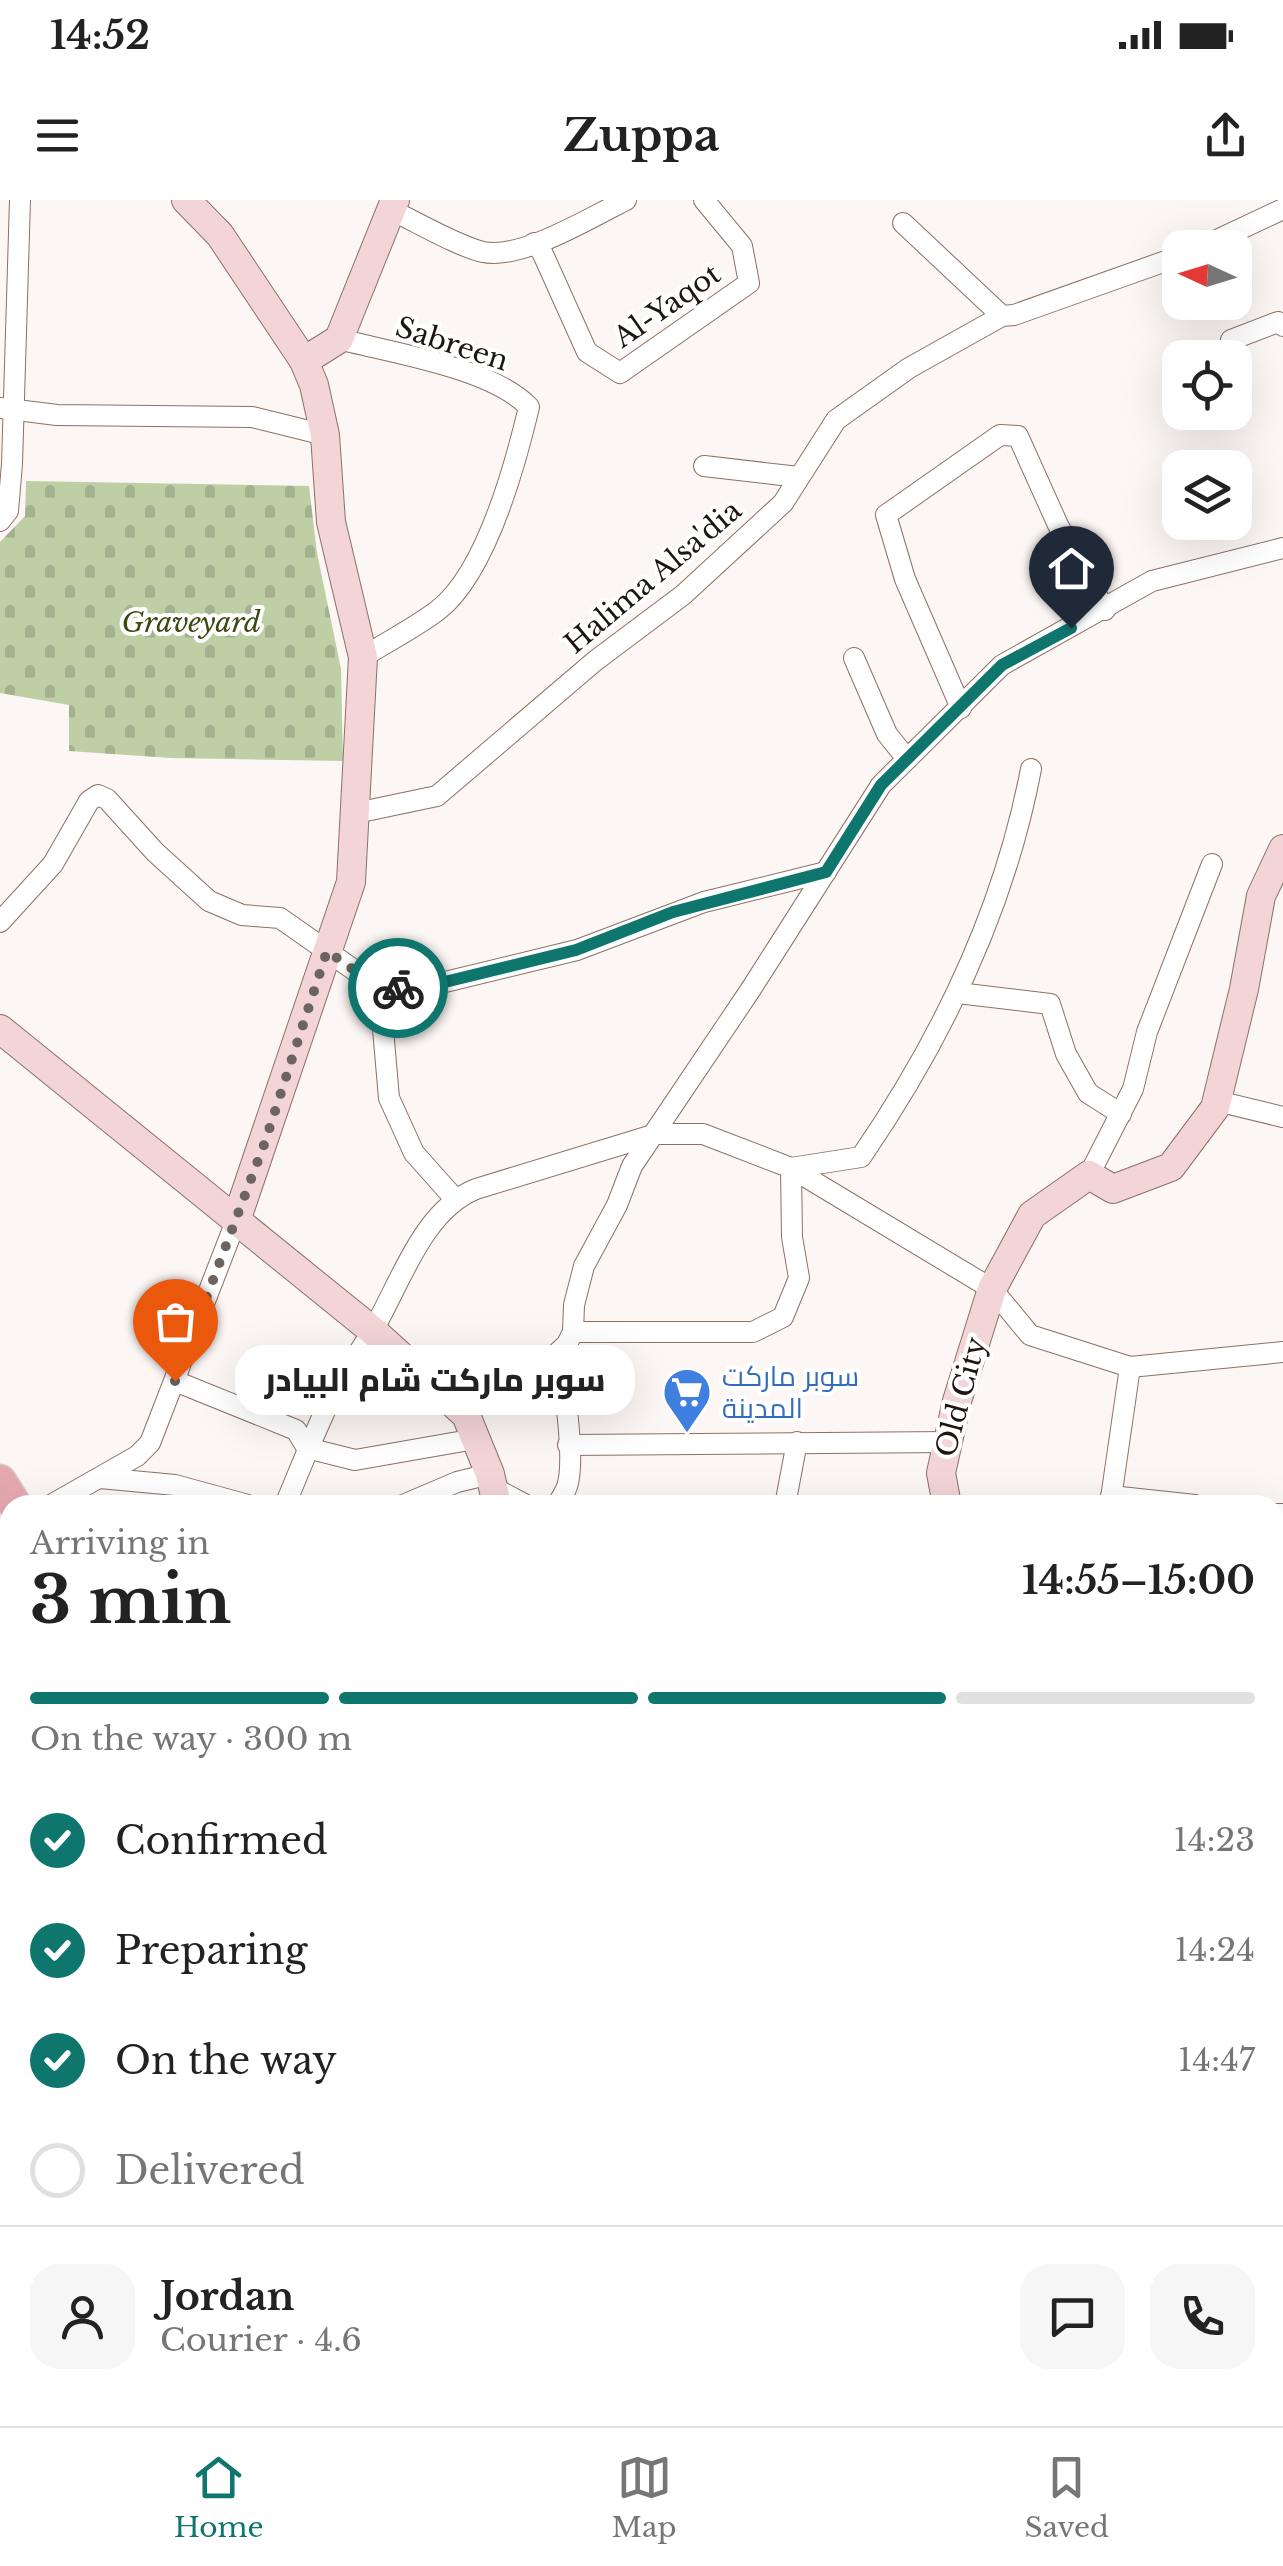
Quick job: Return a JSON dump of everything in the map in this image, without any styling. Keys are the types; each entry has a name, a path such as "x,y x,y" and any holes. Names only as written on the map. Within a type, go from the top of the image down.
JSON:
{"street":[{"path":"0,521 8,511 6,409 20,200"},
{"path":"69,1495 144,1450 175,1381 265,1142 352,882 363,657 331,522 325,435 314,385 304,361 220,234 186,200"},
{"path":"304,361 339,339 393,205 478,251 500,252 534,244 626,200"},
{"name":"Al-Yaqot","path":"534,244 542,252 588,352 620,373 749,283 742,246 704,200"},
{"path":"1242,230 1283,209"},
{"path":"903,223 1002,316"},
{"name":"Halima Alsa'dia","path":"356,813 437,796 595,661 683,596 782,503 836,420 909,368 1002,316 1162,262"},
{"path":"1231,340 1278,322 1283,326"},
{"name":"Sabreen","path":"339,339 473,374 518,396 529,407 510,486 472,568 440,610 363,657"},
{"path":"6,409 57,416 252,418 325,435"},
{"path":"961,708 905,579 886,515 1000,434 1018,436 1058,525 1105,610"},
{"path":"704,466 799,477"},
{"path":"175,1381 296,1430 307,1448 355,1460 471,1427 507,1376 563,1349 572,1332 584,1266 617,1205 632,1166 881,785 1002,665 1152,580 1283,548"},
{"path":"854,658 887,734 907,759"},
{"path":"791,1168 861,1157 924,1057 958,993 1002,880 1031,769"},
{"path":"0,922 53,864 89,801 100,795 209,902 242,916 280,918 350,968 379,983 412,990 608,940 704,902 826,872"},
{"path":"1212,864 1147,1032 1138,1074 1122,1114 1089,1175 1113,1188 1168,1168 1217,1101 1244,990 1261,896 1283,848"},
{"path":"379,983 390,1098 414,1153 455,1199"},
{"path":"958,993 1050,1004 1066,1054 1088,1093 1122,1114"},
{"path":"0,1029 373,1331 471,1427 494,1489"},
{"path":"1217,1101 1283,1117"},
{"path":"289,1495 338,1385 373,1331 430,1227 455,1199 476,1189 656,1134 703,1134 791,1168 992,1290 1030,1335 1130,1367 1283,1352"},
{"path":"572,1332 754,1332 784,1317 799,1278 792,1237 791,1168"},
{"name":"Old City","path":"945,1495 940,1475 992,1290 1032,1215 1089,1175"},
{"path":"555,1355 563,1378 568,1445 567,1487 563,1495"},
{"path":"1111,1495 1130,1367"},
{"path":"787,1495 798,1442"},
{"path":"568,1445 948,1442"},
{"path":"100,1478 175,1484 213,1495"},
{"path":"426,1495 457,1482 494,1489"}],"green space":[{"name":"Graveyard","path":"26,481 309,486 317,553 341,669 343,761 171,758 69,751 69,705 0,693 0,542 25,516"}],"way so far":[{"path":"175,1381 265,1142 327,951 364,977 398,988"}],"place":[{"name":"سوبر ماركت شام البيادر","path":"175,1381"},
{"name":"سوبر ماركت المدينة","path":"687,1434"}],"route":[{"path":"398,988 412,990 576,950 673,912 826,872 881,785 1002,665 1071,628"}]}
